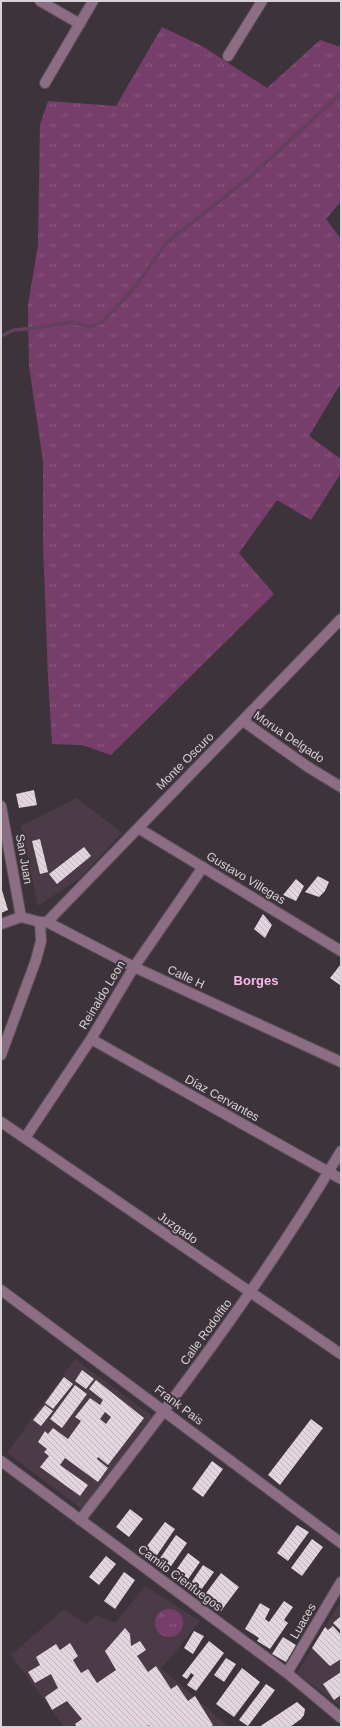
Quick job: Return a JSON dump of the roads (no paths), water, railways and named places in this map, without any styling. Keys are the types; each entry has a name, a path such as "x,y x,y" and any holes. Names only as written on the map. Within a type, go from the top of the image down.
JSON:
{"street":[{"path":"40,1 80,24"},
{"path":"45,83 93,1"},
{"path":"228,56 262,1"},
{"name":"Monte Oscuro","path":"43,922 243,722 341,620"},
{"name":"Morua Delgado","path":"243,722 341,787"},
{"name":"San Juan","path":"1,806 21,916"},
{"name":"Gustavo Villegas","path":"138,828 341,951"},
{"name":"Reinaldo Leon","path":"25,1138 91,1039 134,967 203,867"},
{"path":"1,924 21,916"},
{"name":"Calle H","path":"21,916 43,922 134,967 341,1062"},
{"path":"1,1055 36,960 41,941 43,922"},
{"name":"Díaz Cervantes","path":"91,1039 341,1179"},
{"name":"Juzgado","path":"1,1122 250,1294 341,1354"},
{"name":"Calle Rodolfito","path":"80,1520 165,1411 250,1294 341,1152"},
{"name":"Frank Pais","path":"1,1290 341,1543"},
{"name":"Camilo Cienfuegos","path":"1,1461 287,1673 341,1718"},
{"name":"Luaces","path":"287,1673 341,1582"}],"waterway":[{"path":"1,336 14,330 37,328 71,322 91,327 102,322 135,287 166,243 250,177 341,93"}],"district":[{"name":"Borges","path":"256,980"}]}
